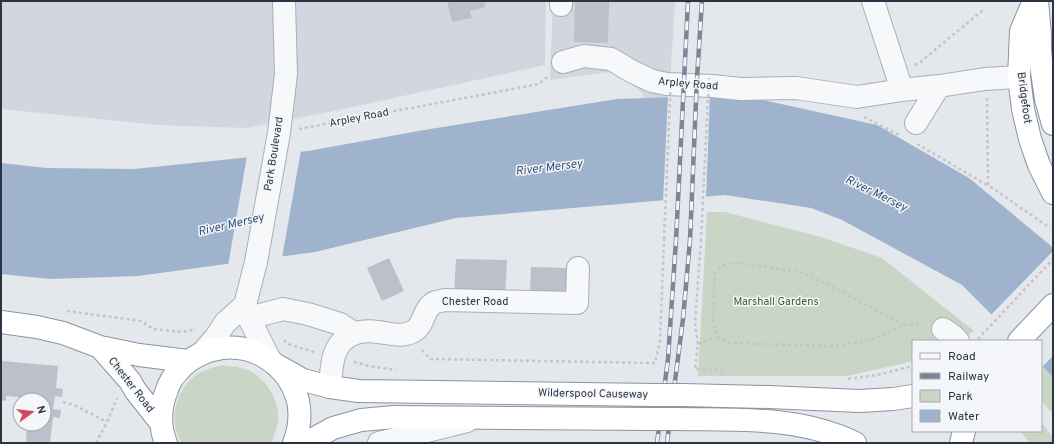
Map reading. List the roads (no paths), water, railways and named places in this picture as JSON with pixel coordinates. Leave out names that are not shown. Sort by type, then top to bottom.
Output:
[{"type":"highway","name":"Bridgefoot","points":[[1036,1],[1021,31],[1019,77],[1023,109],[1030,139],[1039,165],[1053,193]]},
{"type":"highway","name":"Bridgefoot","points":[[1036,1],[1042,72],[1046,99],[1053,124]]},
{"type":"highway","points":[[1020,340],[1053,305]]},
{"type":"highway","name":"Chester Road","points":[[1,322],[63,332],[100,347],[139,355],[194,357]]},
{"type":"highway","name":"Chester Road","points":[[100,347],[130,381],[163,436]]},
{"type":"highway","name":"Wilderspool Causeway","points":[[194,357],[215,349],[229,347],[243,348],[257,353],[303,380],[330,387],[359,391],[682,395],[768,397],[860,402],[912,396]]},
{"type":"highway","points":[[163,436],[163,400],[172,378],[194,357]]},
{"type":"highway","points":[[274,363],[290,382],[298,401],[299,422],[294,443]]},
{"type":"highway","points":[[306,443],[333,428],[360,420],[394,417],[761,420],[820,429],[855,443]]},
{"type":"street","name":"Park Boulevard","points":[[248,303],[279,133],[286,74],[284,1]]},
{"type":"street","points":[[874,1],[902,90]]},
{"type":"street","name":"Arpley Road","points":[[563,62],[584,56],[611,59],[652,81],[667,84],[741,89],[796,88],[857,97],[985,79],[1019,77]]},
{"type":"street","points":[[911,134],[938,86]]},
{"type":"street","name":"Chester Road","points":[[354,334],[366,331],[395,335],[406,334],[415,330],[421,324],[429,307],[435,302],[445,300],[577,303],[578,268]]},
{"type":"street","points":[[248,303],[308,314],[340,324],[354,334],[345,339],[338,346],[334,357],[330,387]]},
{"type":"street","points":[[194,357],[216,337],[225,323],[248,303]]},
{"type":"street","points":[[248,303],[274,363]]},
{"type":"street","points":[[379,443],[482,418]]},
{"type":"water","name":"River Mersey","points":[[740,95],[877,125],[969,178],[1053,249],[1053,377],[1042,366],[1042,340],[1017,340],[962,285],[842,220],[811,208],[725,195],[456,218],[315,252],[138,276],[50,279],[1,274],[1,163],[47,168],[134,169],[308,151],[424,130],[617,99]]},
{"type":"railway","points":[[657,443],[668,359],[676,240],[688,1]]},
{"type":"railway","points":[[667,443],[683,319],[690,240],[702,1]]},
{"type":"park label","name":"Marshall Gardens","points":[[776,302]]}]
